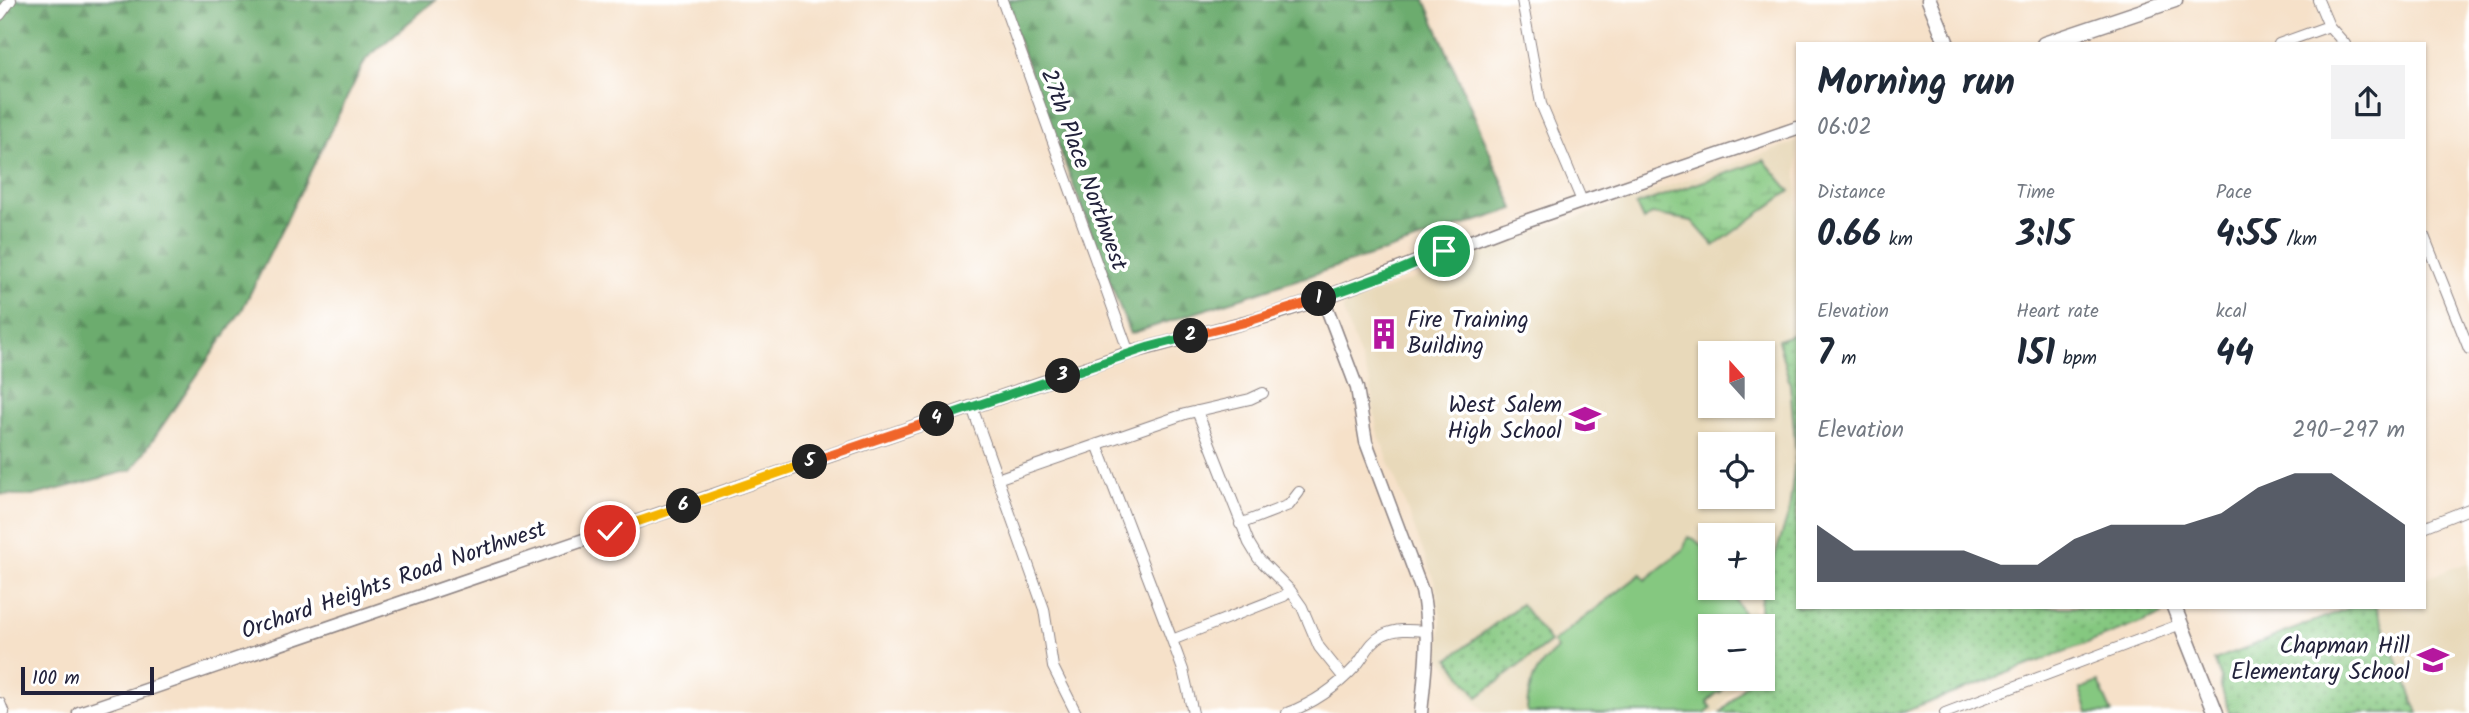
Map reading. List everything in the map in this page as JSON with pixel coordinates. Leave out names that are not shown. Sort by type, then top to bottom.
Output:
[{"type":"main road","points":[[1929,0],[1946,42]]},
{"type":"main road","points":[[2050,42],[2175,0]]},
{"type":"main road","points":[[2175,609],[2216,713]]},
{"type":"street","points":[[0,15],[11,0]]},
{"type":"street","name":"27th Place Northwest","points":[[1002,0],[1129,353]]},
{"type":"street","points":[[1522,0],[1541,104],[1582,201]]},
{"type":"street","points":[[2318,0],[2329,26],[2343,42]]},
{"type":"street","points":[[2285,42],[2329,26]]},
{"type":"street","name":"Orchard Heights Road Northwest","points":[[79,713],[1129,353],[1323,298],[1582,201],[1796,128]]},
{"type":"street","points":[[2428,257],[2469,349]]},
{"type":"street","points":[[1323,298],[1357,388],[1366,442],[1422,591],[1427,631],[1421,713]]},
{"type":"street","points":[[997,479],[1197,411],[1250,399],[1263,393]]},
{"type":"street","points":[[972,407],[1044,609],[1053,667],[1076,713]]},
{"type":"street","points":[[1197,411],[1240,524],[1258,558],[1303,607],[1319,647],[1345,678]]},
{"type":"street","points":[[1097,444],[1183,670],[1193,713]]},
{"type":"street","points":[[1240,524],[1289,505],[1299,492]]},
{"type":"street","points":[[2426,526],[2469,509]]},
{"type":"street","points":[[1172,640],[1284,596],[1290,590]]},
{"type":"street","points":[[1945,713],[2181,624]]},
{"type":"street","points":[[1287,713],[1318,700],[1345,678],[1357,666],[1370,645],[1385,634],[1404,630],[1427,631]]},
{"type":"street","points":[[0,703],[4,713]]},
{"type":"shaded area","name":"West Salem High School","points":[[1796,142],[1796,333],[1778,341],[1790,384],[1796,433],[1794,483],[1789,512],[1775,556],[1775,523],[1698,523],[1698,600],[1761,600],[1753,608],[1753,614],[1698,614],[1698,691],[1732,691],[1718,713],[1487,713],[1474,701],[1440,656],[1441,618],[1435,583],[1377,430],[1370,383],[1343,311],[1348,303],[1486,249]]},
{"type":"shaded area","name":"Chapman Hill Elementary School","points":[[2469,562],[2469,713],[2418,713],[2377,609],[2426,609],[2426,578]]},
{"type":"green space","points":[[0,0],[435,0],[366,59],[242,310],[132,470],[32,496],[0,494]]},
{"type":"green space","points":[[1003,0],[1425,0],[1514,209],[1130,334]]},
{"type":"green space","points":[[1764,160],[1790,191],[1714,246],[1692,221],[1652,214],[1643,220],[1636,205]]},
{"type":"green space","points":[[1796,333],[1796,453],[1790,384],[1778,340]]},
{"type":"green space","points":[[1796,453],[1796,609],[2159,609],[2162,615],[1901,713],[1721,713],[1740,691],[1775,691],[1775,614],[1760,614],[1760,603],[1761,600],[1775,600],[1775,556],[1789,512]]},
{"type":"green space","points":[[1688,537],[1698,542],[1698,600],[1736,600],[1744,614],[1698,614],[1698,691],[1722,691],[1707,702],[1711,708],[1705,713],[1527,713],[1534,677],[1557,649],[1553,642],[1641,574],[1645,580],[1683,550]]},
{"type":"green space","points":[[1521,604],[1550,642],[1478,697],[1449,659]]},
{"type":"green space","points":[[2346,609],[2377,609],[2418,713],[2229,713],[2214,660]]},
{"type":"green space","points":[[2098,682],[2112,713],[2088,713],[2080,689]]},
{"type":"place","name":"Fire Training Building","points":[[1384,334]]},
{"type":"place","name":"West Salem High School","points":[[1585,419]]},
{"type":"place","name":"Chapman Hill Elementary School","points":[[2433,660]]},
{"type":"route","points":[[610,531],[1149,347],[1268,316],[1323,298],[1444,251]]}]
